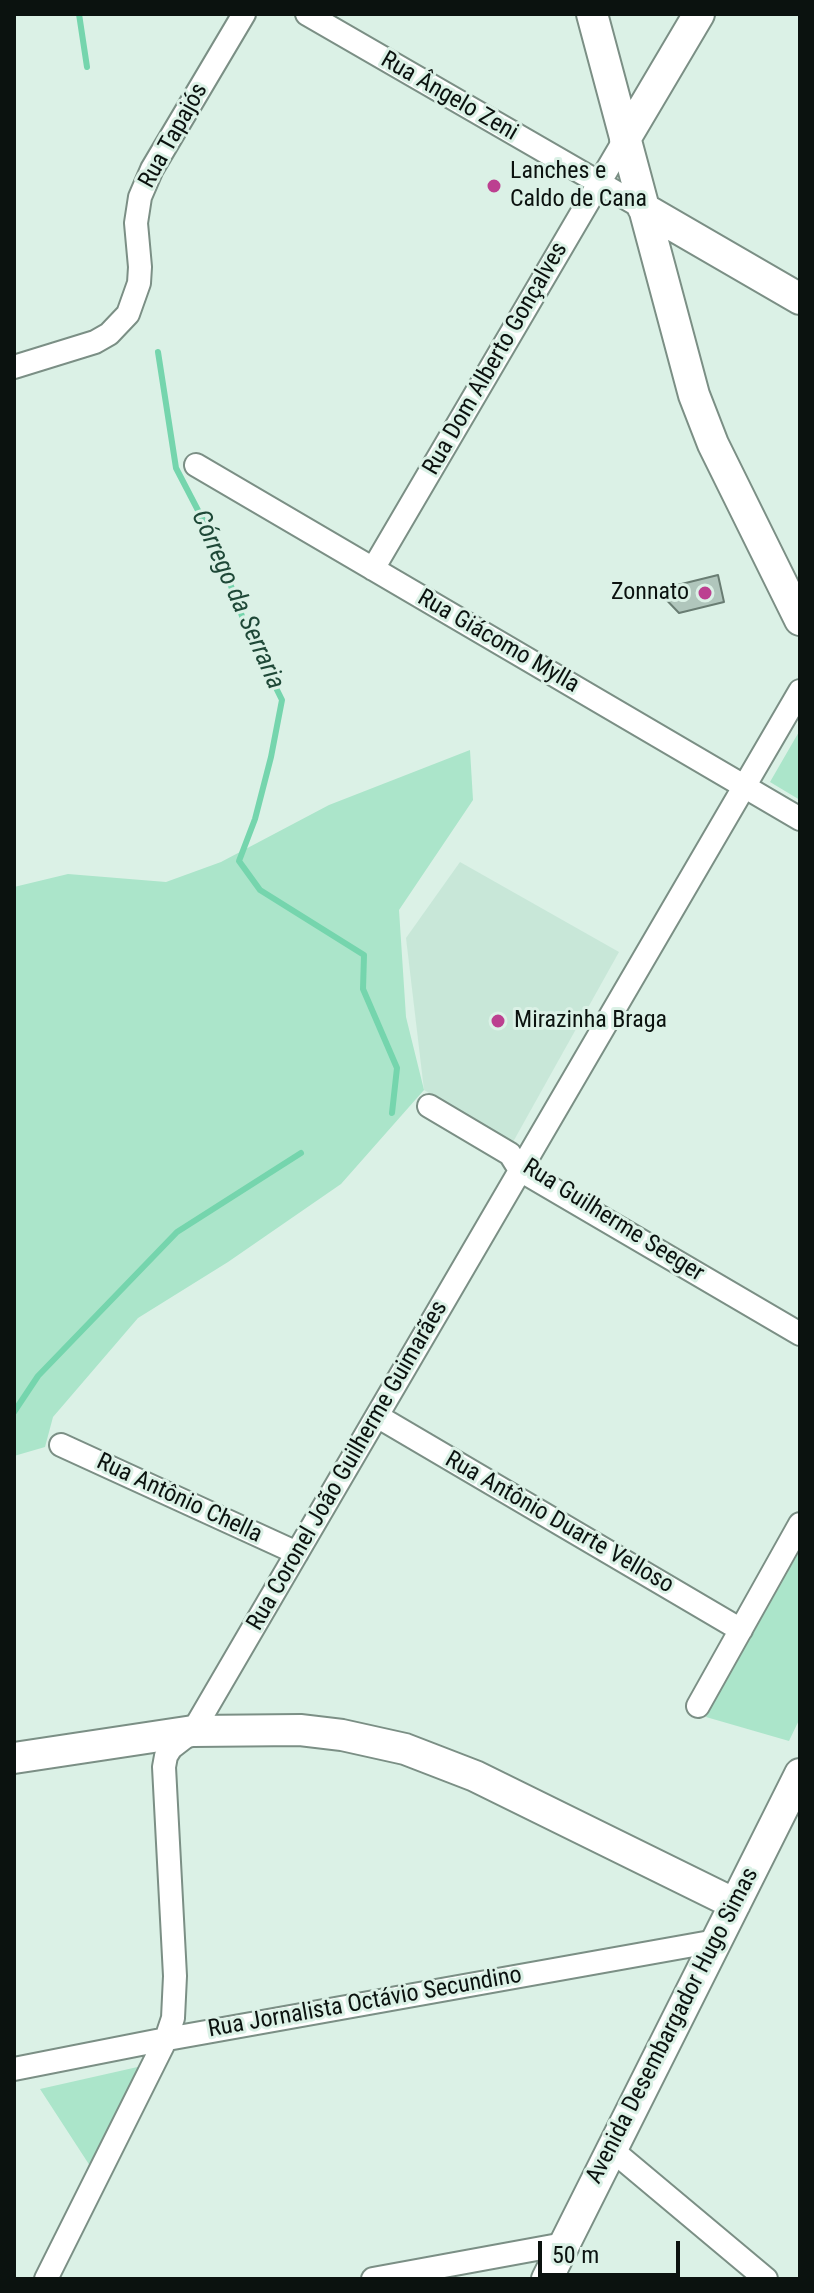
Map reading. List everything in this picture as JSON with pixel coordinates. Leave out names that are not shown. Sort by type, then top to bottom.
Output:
[{"type":"main road","points":[[592,14],[694,395],[704,423],[800,620]]},
{"type":"main road","name":"Rua Dom Alberto Gonçalves","points":[[625,139],[699,14]]},
{"type":"main road","points":[[608,70],[635,74],[668,67]]},
{"type":"main road","name":"Rua Ângelo Zeni","points":[[643,208],[800,299]]},
{"type":"main road","points":[[14,1758],[193,1731],[300,1730],[342,1735],[427,1756],[475,1776],[735,1904]]},
{"type":"main road","name":"Avenida Desembargador Hugo Simas","points":[[547,2279],[800,1774]]},
{"type":"street","name":"Rua Tapajós","points":[[14,367],[95,342],[109,334],[128,314],[139,283],[136,223],[140,197],[152,169],[244,14]]},
{"type":"street","name":"Rua Ângelo Zeni","points":[[307,14],[643,208]]},
{"type":"street","name":"Rua Dom Alberto Gonçalves","points":[[373,569],[625,139]]},
{"type":"street","name":"Rua Giácomo Mylla","points":[[196,465],[800,819]]},
{"type":"street","name":"Rua Coronel João Guilherme Guimarães","points":[[46,2279],[166,2039],[173,2018],[176,1999],[164,1767],[171,1748],[193,1731],[800,691]]},
{"type":"street","name":"Rua Guilherme Seeger","points":[[429,1106],[510,1154],[520,1170],[800,1334]]},
{"type":"street","name":"Rua Antônio Duarte Velloso","points":[[377,1416],[741,1630]]},
{"type":"street","name":"Rua Antônio Chella","points":[[61,1445],[297,1553]]},
{"type":"street","points":[[698,1706],[800,1524]]},
{"type":"street","name":"Rua Jornalista Octávio Secundino","points":[[14,2069],[716,1941]]},
{"type":"street","points":[[612,2150],[766,2279]]},
{"type":"street","points":[[373,2279],[564,2244]]},
{"type":"shaded area","name":"Mirazinha Braga","points":[[460,862],[619,952],[513,1142],[424,1090],[406,938]]},
{"type":"green space","points":[[800,730],[800,800],[770,782]]},
{"type":"green space","points":[[470,750],[473,800],[399,910],[406,1017],[424,1090],[341,1184],[228,1262],[138,1318],[53,1417],[45,1447],[14,1456],[14,887],[68,874],[166,882],[221,862],[329,805]]},
{"type":"green space","points":[[800,1550],[800,1718],[789,1741],[706,1717]]},
{"type":"green space","points":[[142,2066],[92,2169],[40,2089]]},
{"type":"building","points":[[718,575],[724,602],[679,613],[657,590]]},
{"type":"waterway","name":"Córrego da Serraria","points":[[79,14],[87,67]]},
{"type":"waterway","name":"Córrego da Serraria","points":[[158,352],[176,468],[216,545],[246,627],[282,700],[255,819],[239,861],[260,890],[364,955],[363,989],[397,1068],[392,1113]]},
{"type":"waterway","points":[[14,1412],[38,1376],[177,1232],[301,1153]]},
{"type":"place","name":"Lanches e Caldo de Cana","points":[[494,186]]},
{"type":"place","name":"Zonnato","points":[[705,593]]},
{"type":"place","name":"Mirazinha Braga","points":[[498,1021]]}]
